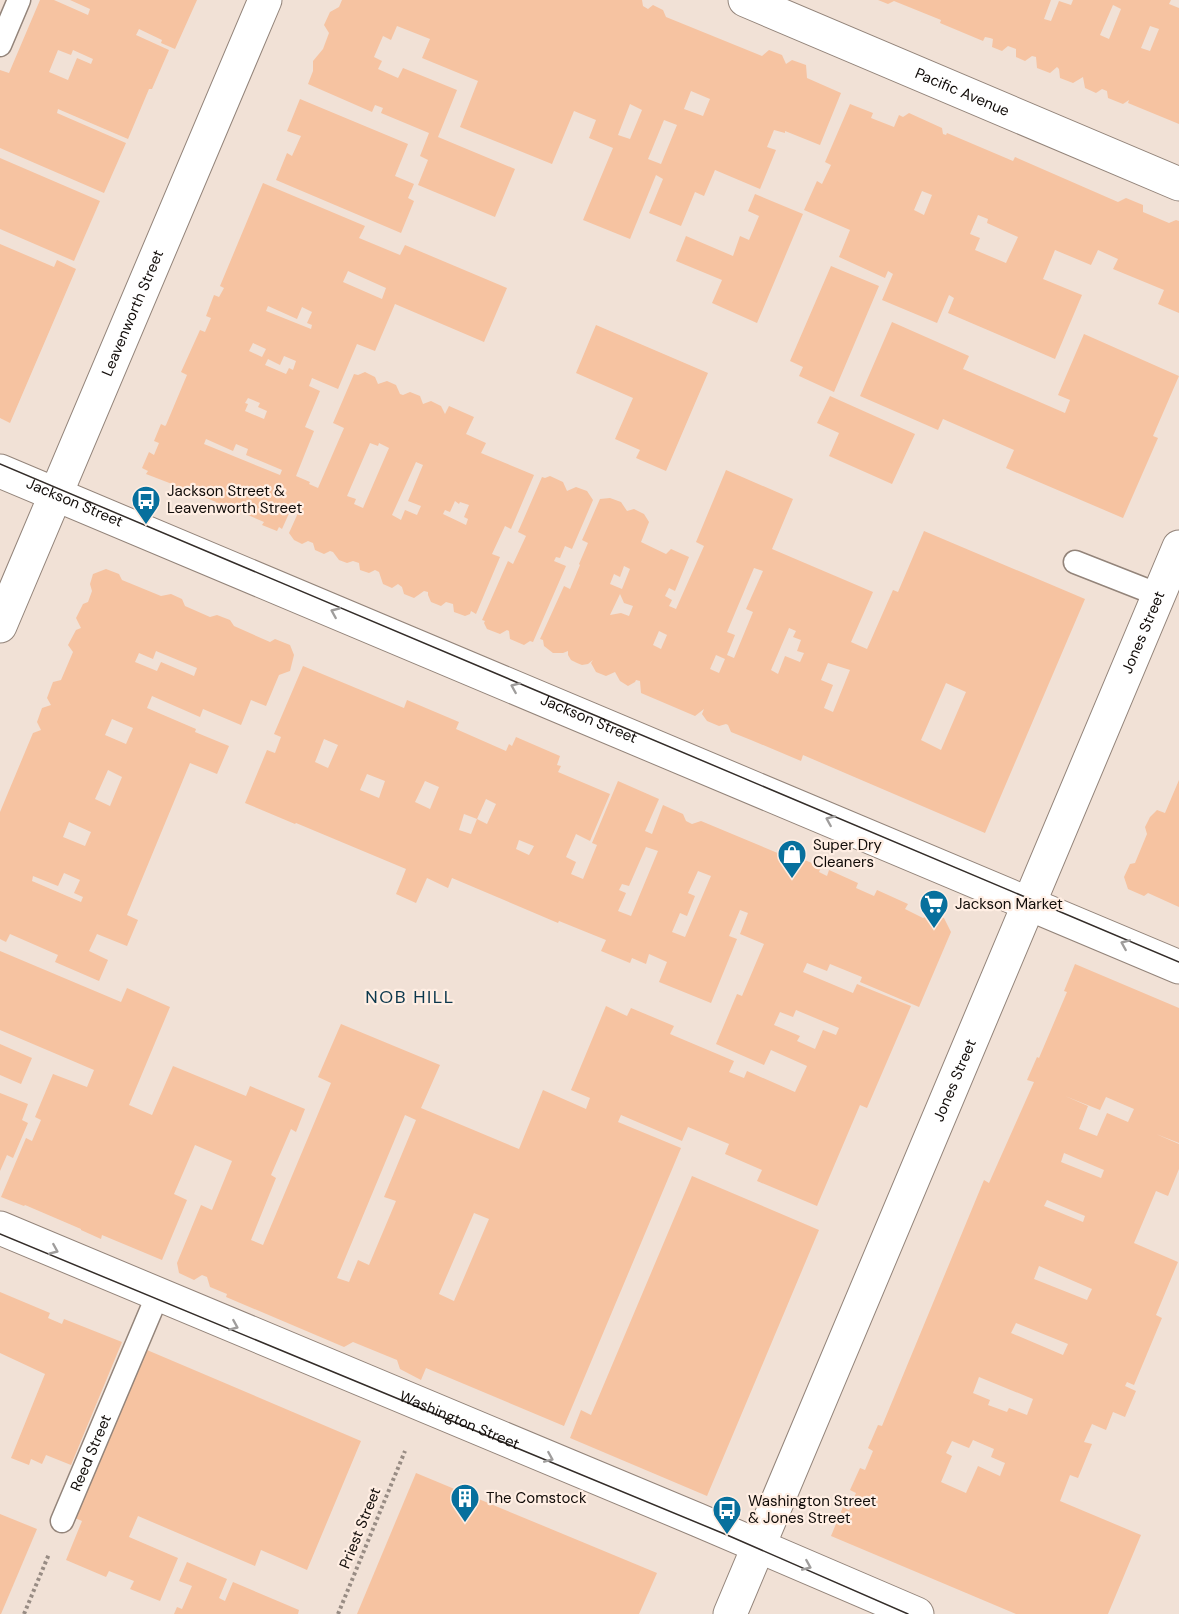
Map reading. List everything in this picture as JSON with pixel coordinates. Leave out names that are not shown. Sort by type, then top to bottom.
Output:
[{"type":"street","name":"Leavenworth Street","points":[[0,626],[265,0]]},
{"type":"street","name":"Pacific Avenue","points":[[745,0],[1179,184]]},
{"type":"street","name":"Jackson Street","points":[[0,471],[1179,967]]},
{"type":"street","name":"Jones Street","points":[[730,1614],[1179,547]]},
{"type":"street","name":"Washington Street","points":[[0,1228],[917,1614]]},
{"type":"lane","points":[[0,45],[19,0]]},
{"type":"lane","points":[[1075,562],[1159,596]]},
{"type":"lane","name":"Reed Street","points":[[62,1521],[158,1294]]},
{"type":"path","name":"Priest Street","points":[[338,1614],[405,1451]]},
{"type":"path","points":[[24,1614],[62,1521]]},
{"type":"building","points":[[40,0],[54,0],[88,15],[90,9],[70,0],[197,0],[175,49],[139,29],[136,35],[169,50],[152,89],[149,89],[128,139],[58,109],[57,113],[126,143],[104,193],[0,148],[0,70],[9,73]],"holes":[[[58,50],[71,55],[73,50],[93,59],[91,64],[77,58],[68,80],[49,72]]]},
{"type":"building","points":[[342,0],[642,0],[643,6],[648,9],[653,5],[663,10],[666,17],[762,56],[769,50],[782,55],[786,64],[792,60],[806,65],[807,78],[841,93],[820,145],[785,131],[785,133],[774,130],[767,147],[776,150],[760,189],[715,170],[704,196],[695,192],[681,226],[649,213],[663,179],[656,175],[630,239],[583,220],[613,148],[589,138],[596,120],[574,111],[552,164],[460,127],[478,81],[422,58],[430,39],[397,26],[391,40],[383,36],[374,57],[382,61],[378,69],[398,78],[403,68],[457,90],[438,137],[515,169],[495,217],[418,185],[428,160],[420,156],[429,133],[381,113],[383,108],[375,105],[372,112],[308,84],[313,71],[313,61],[323,49],[329,33],[324,25],[330,12],[339,7]],"holes":[[[691,91],[710,99],[703,116],[684,109]],[[630,104],[642,110],[630,139],[618,135]],[[664,120],[677,125],[661,164],[648,159]]]},
{"type":"building","points":[[878,0],[1051,0],[1044,19],[1051,21],[1059,1],[1071,5],[1073,0],[1171,0],[1169,4],[1179,8],[1179,124],[1128,103],[1129,100],[1123,104],[1108,98],[1107,91],[1102,89],[1096,93],[1085,88],[1083,77],[1073,83],[1060,78],[1057,67],[1050,73],[1037,68],[1036,57],[1032,56],[1025,61],[1016,57],[1016,49],[1008,46],[1002,51],[992,47],[993,39],[985,37],[983,41],[940,23],[941,20],[894,1],[888,4]],"holes":[[[1113,5],[1121,9],[1109,39],[1100,35]],[[1150,26],[1159,29],[1150,51],[1141,48]]]},
{"type":"building","points":[[300,99],[408,144],[395,176],[414,184],[408,198],[414,201],[401,233],[276,180],[287,153],[292,156],[301,136],[287,131]]},
{"type":"building","points":[[850,104],[873,113],[871,118],[894,127],[899,115],[903,117],[909,113],[942,128],[943,134],[947,133],[1013,161],[1015,157],[1118,202],[1126,198],[1143,205],[1143,212],[1169,223],[1179,221],[1179,313],[1158,304],[1164,290],[1113,269],[1118,259],[1098,250],[1091,265],[1055,250],[1043,279],[1082,295],[1055,359],[948,313],[954,298],[949,295],[937,323],[882,300],[893,274],[888,271],[885,278],[839,257],[850,230],[804,210],[817,181],[822,184],[831,165],[825,162]],"holes":[[[922,191],[932,195],[924,215],[914,210]],[[978,215],[988,219],[987,223],[1018,237],[1006,263],[975,250],[980,238],[970,234]]]},
{"type":"building","points":[[0,158],[100,201],[74,261],[0,229]]},
{"type":"building","points":[[263,183],[365,226],[359,238],[400,255],[405,245],[507,288],[484,342],[395,304],[375,351],[357,344],[338,389],[312,378],[309,386],[320,391],[305,427],[314,431],[296,476],[318,488],[344,428],[333,423],[354,374],[365,372],[375,377],[378,384],[387,381],[396,385],[400,394],[410,392],[420,396],[423,404],[431,401],[441,406],[445,414],[449,406],[474,417],[466,434],[486,443],[481,453],[534,475],[511,529],[505,526],[492,554],[500,557],[476,614],[471,611],[465,616],[454,612],[453,604],[446,602],[441,606],[431,602],[428,592],[424,591],[414,598],[404,594],[402,587],[398,584],[392,588],[383,584],[379,572],[375,570],[369,573],[360,570],[359,563],[353,561],[347,563],[339,560],[333,552],[324,554],[315,550],[313,543],[308,541],[302,544],[294,540],[289,533],[298,513],[291,509],[282,529],[279,527],[277,531],[262,525],[264,522],[234,509],[233,513],[215,505],[216,502],[185,489],[183,492],[170,487],[172,484],[146,474],[148,471],[142,468],[149,452],[154,455],[159,443],[154,441],[161,424],[166,425],[187,375],[181,372],[200,330],[205,332],[211,318],[206,316],[214,295],[219,297],[224,288],[220,286]],"holes":[[[348,271],[386,288],[382,299],[343,282]],[[268,306],[297,319],[302,307],[312,312],[307,323],[312,325],[311,329],[266,311]],[[253,343],[266,349],[262,357],[249,351]],[[284,356],[296,361],[293,370],[289,368],[286,374],[265,365],[268,359],[280,365]],[[248,398],[260,403],[258,407],[267,411],[264,419],[245,411],[248,404],[245,403]],[[206,439],[233,451],[236,444],[248,449],[246,455],[282,470],[280,475],[204,444]],[[370,443],[378,446],[379,443],[389,448],[363,508],[354,504],[356,499],[347,496]],[[416,462],[423,465],[408,501],[421,506],[417,515],[405,510],[401,520],[392,515]],[[455,501],[469,505],[464,517],[468,519],[466,525],[443,514],[445,510],[450,512]]]},
{"type":"building","points":[[755,194],[803,214],[757,323],[712,303],[722,280],[676,261],[686,236],[733,256],[740,236],[749,240],[759,216],[748,211]]},
{"type":"building","points":[[0,244],[54,267],[57,260],[76,269],[10,423],[0,418]]},
{"type":"building","points":[[831,266],[879,286],[834,392],[799,376],[803,367],[790,361]]},
{"type":"building","points":[[892,322],[969,356],[963,369],[1065,413],[1070,400],[1058,395],[1084,334],[1179,376],[1153,436],[1158,438],[1123,518],[1006,468],[1014,450],[943,419],[938,430],[860,396]]},
{"type":"building","points":[[596,325],[708,373],[666,471],[636,458],[640,450],[615,439],[633,398],[576,373]]},
{"type":"building","points":[[830,396],[915,434],[892,484],[829,456],[839,433],[817,423]]},
{"type":"building","points":[[726,470],[793,499],[772,549],[873,592],[851,642],[867,649],[893,590],[898,592],[924,531],[1085,599],[985,833],[803,755],[801,761],[731,732],[726,724],[719,726],[707,721],[702,714],[704,709],[695,716],[641,693],[640,681],[636,680],[628,686],[620,681],[615,672],[606,676],[596,672],[591,663],[593,660],[582,665],[571,660],[568,651],[553,653],[544,646],[543,640],[540,639],[564,586],[570,589],[588,543],[582,540],[600,499],[610,498],[621,502],[627,511],[634,509],[644,514],[649,522],[641,542],[666,554],[671,549],[689,557],[675,591],[669,588],[665,596],[672,600],[669,606],[676,609],[704,546],[696,542]],"holes":[[[624,566],[630,569],[622,589],[610,584],[614,574],[620,577]],[[754,568],[763,571],[746,609],[753,612],[734,658],[727,655],[735,635],[727,632]],[[620,594],[624,603],[633,606],[629,616],[621,613],[610,615]],[[789,628],[796,631],[793,637],[801,640],[797,651],[804,653],[800,662],[785,656],[778,674],[771,670]],[[659,631],[667,635],[661,649],[653,645]],[[716,655],[725,659],[719,673],[710,669]],[[828,663],[850,670],[833,712],[824,708],[833,685],[821,680]],[[946,683],[966,692],[941,750],[921,740]]]},
{"type":"building","points":[[550,476],[563,482],[567,491],[576,487],[587,491],[593,500],[572,549],[565,546],[560,558],[556,557],[554,561],[566,566],[533,642],[530,641],[524,645],[510,639],[507,630],[500,634],[487,629],[485,621],[482,620],[508,561],[513,564],[526,536],[518,532],[542,477]]},
{"type":"building","points":[[106,569],[119,574],[122,580],[161,596],[171,594],[182,599],[185,606],[210,617],[217,615],[230,620],[234,626],[270,642],[275,639],[290,645],[294,655],[290,671],[279,675],[266,706],[251,700],[241,725],[203,709],[200,717],[152,696],[147,708],[229,746],[217,774],[190,763],[127,915],[138,920],[127,946],[97,934],[89,951],[108,960],[99,981],[55,962],[58,955],[10,934],[6,942],[0,939],[0,812],[33,733],[41,730],[37,722],[42,708],[51,705],[47,698],[53,682],[61,680],[73,652],[68,645],[76,630],[81,628],[76,618],[83,604],[88,602],[92,591],[90,584],[93,574]],"holes":[[[156,651],[197,668],[194,676],[161,662],[157,671],[135,662],[139,653],[153,659]],[[112,719],[133,728],[126,744],[105,735]],[[108,770],[122,777],[110,806],[95,799]],[[69,822],[91,832],[85,846],[63,837]],[[64,873],[80,880],[74,893],[83,897],[81,902],[32,881],[33,876],[58,886]]]},
{"type":"building","points":[[303,666],[404,708],[407,700],[459,722],[456,729],[506,751],[509,744],[512,746],[516,737],[560,756],[557,765],[561,766],[558,772],[610,794],[590,841],[576,834],[566,857],[576,862],[571,874],[583,879],[597,845],[592,843],[618,781],[659,799],[645,831],[652,834],[663,805],[683,814],[686,821],[692,824],[701,821],[792,859],[793,855],[821,867],[819,872],[827,876],[829,870],[858,883],[856,888],[874,896],[877,890],[908,904],[905,909],[923,918],[933,914],[944,918],[951,932],[919,1007],[860,982],[862,977],[830,964],[827,971],[807,963],[803,972],[853,993],[857,984],[911,1006],[867,1108],[860,1105],[817,1206],[757,1181],[762,1170],[725,1154],[729,1144],[688,1127],[682,1141],[621,1115],[618,1122],[681,1148],[564,1426],[426,1368],[421,1380],[400,1369],[397,1360],[353,1342],[344,1347],[226,1297],[227,1294],[210,1287],[207,1277],[202,1275],[194,1280],[179,1273],[177,1263],[201,1205],[212,1210],[232,1161],[195,1145],[174,1194],[187,1200],[162,1260],[102,1235],[101,1239],[25,1205],[1,1197],[26,1138],[32,1141],[41,1120],[35,1117],[53,1074],[87,1087],[94,1070],[0,1030],[0,951],[121,1002],[127,988],[170,1007],[129,1105],[152,1115],[173,1066],[246,1096],[250,1086],[305,1109],[296,1132],[291,1129],[271,1175],[276,1178],[251,1240],[263,1245],[331,1083],[318,1077],[341,1024],[440,1065],[421,1108],[519,1149],[543,1090],[586,1109],[590,1098],[571,1090],[606,1006],[627,1016],[631,1008],[674,1026],[670,1034],[734,1061],[729,1072],[744,1078],[747,1071],[795,1092],[807,1066],[771,1050],[764,1065],[716,1044],[737,994],[742,996],[764,944],[740,934],[748,913],[740,910],[729,936],[737,939],[711,1003],[659,982],[667,962],[649,954],[646,964],[632,958],[630,963],[601,951],[606,940],[559,921],[558,923],[452,878],[448,888],[427,878],[416,903],[396,894],[406,869],[245,803],[267,750],[275,753],[281,737],[274,734]],"holes":[[[324,739],[338,745],[328,768],[315,762]],[[367,774],[385,781],[379,798],[360,790]],[[425,781],[439,787],[430,809],[415,802]],[[486,799],[496,804],[487,824],[477,819]],[[464,814],[477,819],[471,834],[459,830]],[[519,840],[534,846],[529,855],[516,849]],[[646,847],[658,851],[631,916],[618,911],[626,893],[619,890],[622,884],[629,886]],[[698,871],[711,876],[685,937],[672,932],[680,913],[687,916],[695,896],[688,893]],[[796,1010],[839,1028],[836,1035],[823,1030],[815,1049],[797,1041],[800,1036],[774,1025],[780,1012],[793,1017]],[[405,1115],[416,1120],[384,1197],[396,1201],[369,1265],[358,1260],[349,1282],[337,1278]],[[474,1213],[489,1219],[454,1301],[439,1294]]]},
{"type":"building","points":[[1179,780],[1179,907],[1148,893],[1144,896],[1128,889],[1124,877],[1130,864],[1135,863],[1147,834],[1145,827],[1150,817],[1157,810],[1165,813]]},
{"type":"building","points":[[1075,964],[1179,1008],[1179,1143],[1156,1134],[1179,1144],[1179,1169],[1168,1196],[1156,1191],[1134,1243],[1178,1262],[1156,1315],[1162,1318],[1134,1385],[1127,1382],[1125,1386],[1136,1391],[1125,1417],[1113,1412],[1106,1430],[1092,1424],[1084,1442],[1092,1444],[1078,1478],[1070,1475],[1060,1501],[1141,1535],[1108,1614],[1016,1614],[831,1536],[843,1507],[849,1510],[856,1493],[850,1490],[860,1468],[865,1470],[873,1451],[868,1448],[878,1425],[882,1426],[984,1180],[989,1183],[1034,1082],[1027,1080],[1037,1057],[1039,1058],[1067,992],[1064,991]],"holes":[[[1065,1096],[1100,1110],[1106,1097],[1134,1109],[1128,1122],[1107,1113],[1097,1136],[1079,1129],[1088,1106]],[[1064,1153],[1104,1170],[1101,1178],[1061,1162]],[[1047,1200],[1085,1216],[1083,1222],[1044,1206]],[[1039,1266],[1092,1289],[1087,1300],[1034,1279]],[[1016,1323],[1068,1344],[1063,1355],[1011,1333]],[[979,1377],[1033,1399],[1027,1415],[1009,1408],[1007,1412],[988,1405],[990,1400],[973,1393]],[[973,1440],[994,1449],[991,1457],[1005,1463],[1000,1476],[978,1466],[966,1493],[941,1482],[952,1456],[946,1453],[952,1441],[969,1448]]]},
{"type":"building","points":[[0,1044],[32,1058],[21,1084],[0,1075]]},
{"type":"building","points":[[0,1093],[28,1104],[22,1120],[28,1123],[13,1158],[7,1155],[0,1171]]},
{"type":"building","points":[[692,1176],[819,1230],[707,1496],[570,1438],[581,1410],[591,1415]]},
{"type":"building","points":[[0,1292],[50,1313],[48,1318],[62,1324],[64,1319],[122,1342],[71,1465],[46,1455],[42,1464],[31,1459],[29,1465],[11,1458],[45,1374],[0,1353]]},
{"type":"building","points":[[147,1350],[361,1441],[307,1570],[261,1550],[255,1566],[138,1516],[129,1537],[178,1558],[160,1601],[130,1589],[134,1581],[109,1571],[106,1577],[66,1560],[82,1521],[75,1518]]},
{"type":"building","name":"The Comstock","points":[[416,1473],[657,1573],[639,1614],[357,1614]]},
{"type":"building","points":[[0,1514],[37,1529],[1,1614],[0,1614]]},
{"type":"building","points":[[187,1562],[227,1579],[219,1598],[225,1601],[233,1582],[299,1610],[298,1614],[174,1614],[177,1607],[182,1609],[192,1586],[179,1581]]},
{"type":"tram line","points":[[0,464],[1179,962]]},
{"type":"tram line","points":[[0,1234],[727,1535],[908,1614]]},
{"type":"place","name":"Jackson Street & Leavenworth Street","points":[[146,526]]},
{"type":"place","name":"Super Dry Cleaners","points":[[792,880]]},
{"type":"place","name":"Jackson Market","points":[[934,930]]},
{"type":"place","name":"The Comstock","points":[[465,1524]]},
{"type":"place","name":"Washington Street & Jones Street","points":[[727,1536]]},
{"type":"district","name":"NOB HILL","points":[[410,997]]}]
